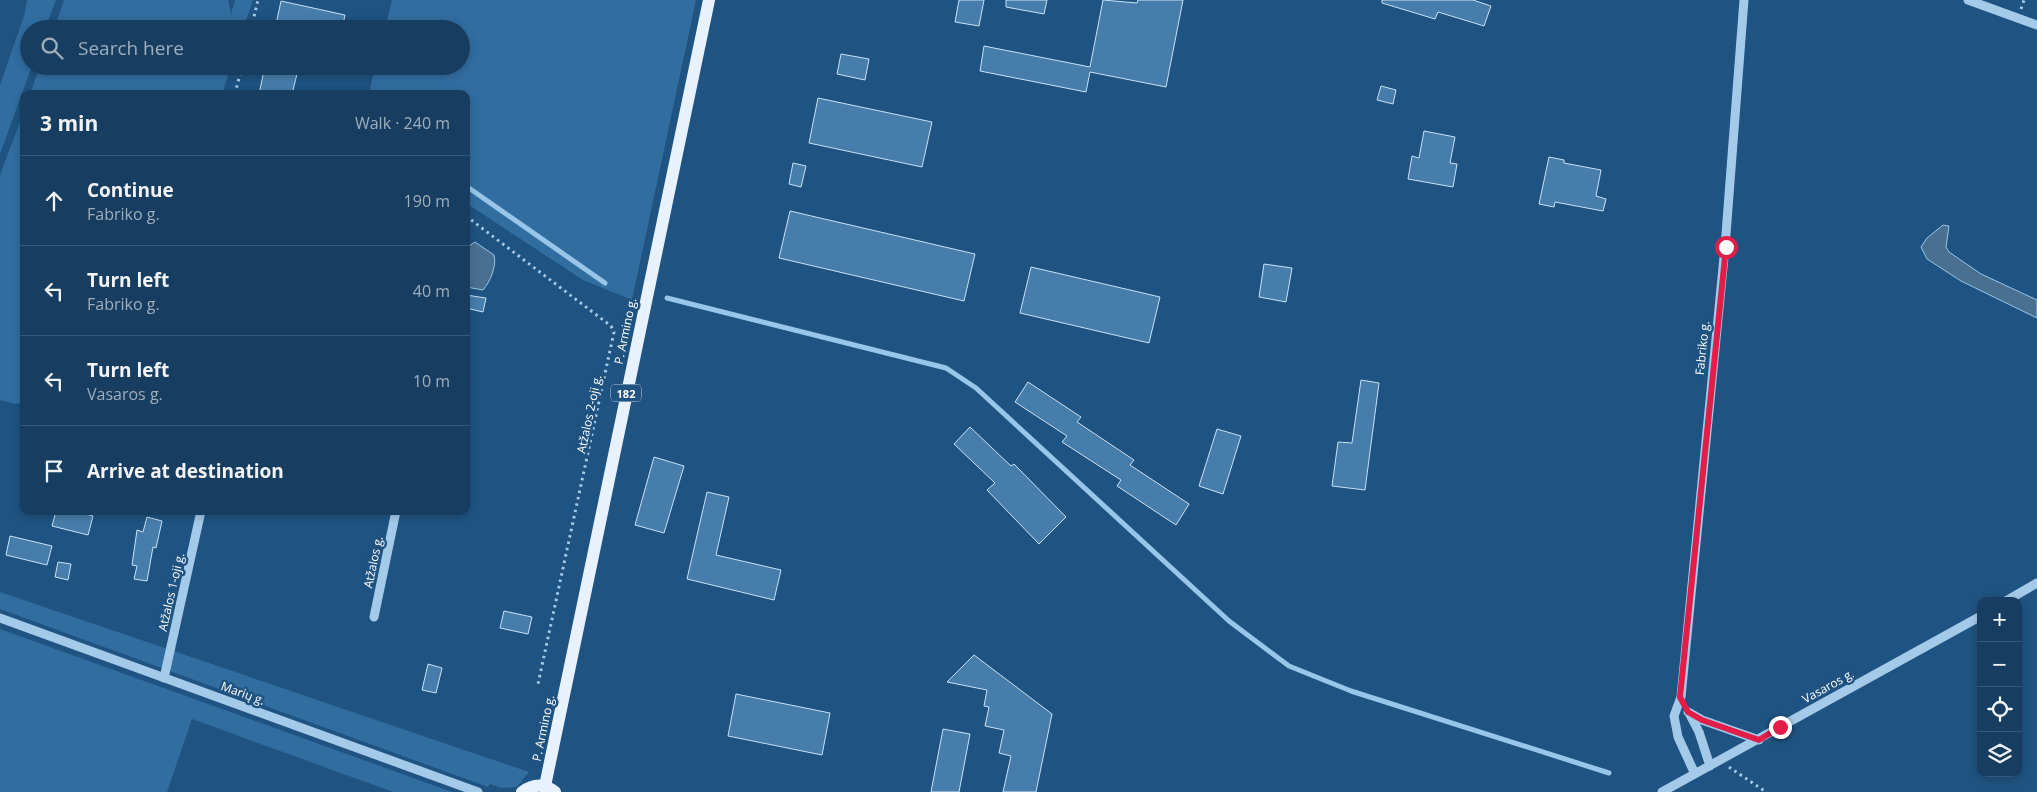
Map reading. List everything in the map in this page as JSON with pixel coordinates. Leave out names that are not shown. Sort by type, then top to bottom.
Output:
[{"type":"main road","name":"P. Armino g.","points":[[522,792],[529,787],[550,789],[709,0]]},
{"type":"street","name":"Fabriko g.","points":[[1695,774],[1678,737],[1674,716],[1680,697],[1726,247],[1744,0]]},
{"type":"street","points":[[1968,0],[2037,25]]},
{"type":"street","name":"Atžalos 1-oji g.","points":[[164,678],[200,515]]},
{"type":"street","name":"Atžalos g.","points":[[374,617],[395,515]]},
{"type":"street","points":[[2013,597],[2037,583]]},
{"type":"street","name":"Marių g.","points":[[0,618],[478,792]]},
{"type":"street","name":"Vasaros g.","points":[[1662,792],[1977,618]]},
{"type":"street","points":[[1680,697],[1699,732],[1710,766]]},
{"type":"street","points":[[1688,712],[1702,720],[1759,740]]},
{"type":"path","points":[[253,20],[258,0]]},
{"type":"path","points":[[236,90],[240,75]]},
{"type":"path","name":"Atžalos 2-oji g.","points":[[470,219],[611,326],[614,332],[538,684]]},
{"type":"path","points":[[1720,760],[1766,792]]},
{"type":"shaded area","points":[[27,0],[56,0],[48,20],[23,20]]},
{"type":"shaded area","points":[[64,0],[228,0],[231,14],[235,0],[253,0],[246,20],[57,20]]},
{"type":"shaded area","points":[[392,0],[696,0],[632,300],[583,280],[470,206],[470,90],[370,90],[373,75],[470,75],[470,20],[387,20]]},
{"type":"shaded area","points":[[20,28],[20,75],[29,75],[23,90],[20,90],[20,99],[0,154],[0,85]]},
{"type":"shaded area","points":[[37,75],[228,75],[223,90],[31,90]]},
{"type":"shaded area","points":[[20,122],[20,403],[16,404],[0,400],[0,175]]},
{"type":"shaded area","points":[[1943,225],[1949,226],[1946,247],[1949,252],[1981,274],[2037,300],[2037,318],[1961,281],[1927,259],[1921,247],[1927,238]]},
{"type":"shaded area","points":[[475,242],[494,255],[495,264],[492,274],[483,290],[470,288],[470,245]]},
{"type":"shaded area","points":[[0,592],[529,772],[517,787],[501,788],[490,784],[488,787],[0,609]]},
{"type":"shaded area","points":[[0,629],[452,792],[393,792],[192,719],[167,792],[0,792]]},
{"type":"building","points":[[959,0],[984,0],[979,26],[955,22]]},
{"type":"building","points":[[1006,0],[1047,0],[1044,14],[1006,7]]},
{"type":"building","points":[[1103,0],[1137,3],[1138,0],[1183,0],[1166,87],[1090,72],[1086,92],[980,71],[984,46],[1090,67]]},
{"type":"building","points":[[1382,0],[1473,0],[1491,6],[1484,26],[1438,12],[1435,19],[1382,3]]},
{"type":"building","points":[[281,1],[345,15],[344,20],[277,20]]},
{"type":"building","points":[[841,54],[869,59],[865,80],[837,74]]},
{"type":"building","points":[[263,75],[297,75],[293,90],[260,90]]},
{"type":"building","points":[[1381,86],[1396,90],[1393,104],[1377,100]]},
{"type":"building","points":[[818,98],[932,122],[922,167],[809,143]]},
{"type":"building","points":[[1424,131],[1455,137],[1450,163],[1457,164],[1453,187],[1408,179],[1412,156],[1419,158]]},
{"type":"building","points":[[1549,157],[1564,160],[1564,163],[1601,170],[1596,196],[1606,199],[1603,211],[1555,202],[1554,207],[1539,204]]},
{"type":"building","points":[[793,163],[806,166],[801,187],[789,184]]},
{"type":"building","points":[[790,211],[975,254],[964,301],[779,258]]},
{"type":"building","points":[[1264,264],[1292,268],[1286,302],[1259,297]]},
{"type":"building","points":[[1031,267],[1160,297],[1149,343],[1020,313]]},
{"type":"building","points":[[470,296],[486,298],[483,312],[470,309]]},
{"type":"building","points":[[1361,380],[1379,383],[1365,490],[1332,486],[1338,442],[1352,443]]},
{"type":"building","points":[[1028,382],[1081,417],[1077,422],[1134,460],[1130,465],[1189,504],[1176,525],[1117,486],[1121,480],[1062,442],[1067,436],[1015,402]]},
{"type":"building","points":[[970,427],[1011,466],[1014,464],[1066,517],[1039,544],[987,490],[995,483],[954,444]]},
{"type":"building","points":[[1217,429],[1241,436],[1223,494],[1199,486]]},
{"type":"building","points":[[654,457],[684,466],[664,533],[635,525]]},
{"type":"building","points":[[707,492],[729,497],[716,555],[781,570],[774,600],[687,579]]},
{"type":"building","points":[[55,515],[93,516],[88,535],[52,526]]},
{"type":"building","points":[[147,517],[162,521],[156,548],[153,547],[147,581],[134,579],[137,566],[132,565],[137,530],[143,532]]},
{"type":"building","points":[[10,536],[52,546],[47,565],[6,555]]},
{"type":"building","points":[[58,562],[71,564],[68,580],[55,577]]},
{"type":"building","points":[[504,611],[532,617],[528,634],[500,628]]},
{"type":"building","points":[[974,655],[1052,714],[1036,792],[1003,792],[1011,756],[999,753],[1004,730],[985,726],[989,707],[984,706],[987,690],[947,682]]},
{"type":"building","points":[[428,664],[442,668],[436,693],[422,690]]},
{"type":"building","points":[[736,694],[830,713],[822,755],[728,736]]},
{"type":"building","points":[[943,729],[970,734],[959,792],[931,792]]},
{"type":"waterway","points":[[470,189],[605,283]]},
{"type":"waterway","points":[[667,298],[946,368],[976,388],[1229,621],[1289,666],[1351,691],[1609,773]]},
{"type":"route","points":[[1726,247],[1680,697],[1688,712],[1702,720],[1759,740],[1780,727]]}]
